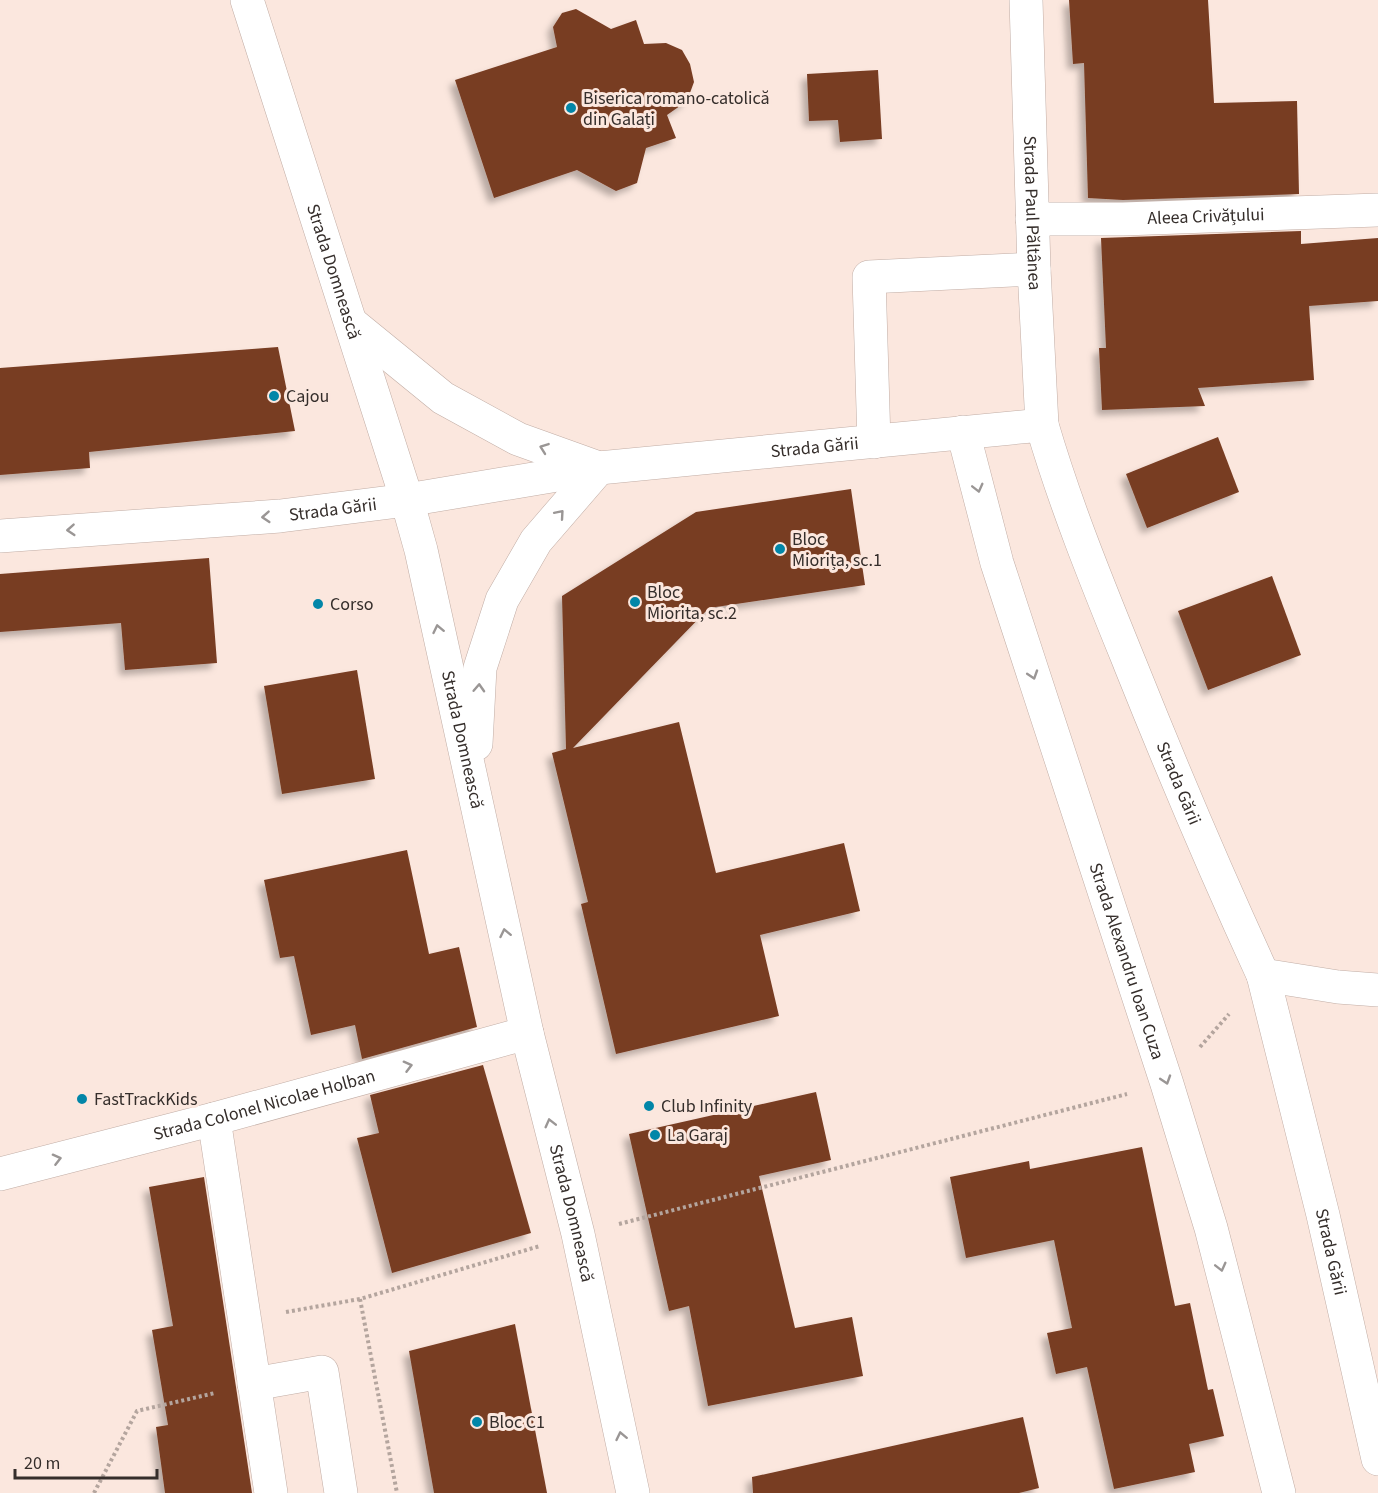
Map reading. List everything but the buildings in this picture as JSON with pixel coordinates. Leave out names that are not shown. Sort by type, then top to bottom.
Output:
[{"type":"main road","name":"Strada Domnească","points":[[247,0],[407,500],[474,788],[527,1033],[578,1234],[633,1493]]},
{"type":"main road","name":"Strada Paul Păltânea","points":[[1026,0],[1032,219],[1042,425]]},
{"type":"main road","name":"Aleea Crivățului","points":[[1032,219],[1123,219],[1378,210]]},
{"type":"main road","points":[[874,442],[869,277],[1034,269]]},
{"type":"main road","points":[[351,323],[443,398],[518,439],[599,468],[536,541],[502,600],[480,668],[474,788]]},
{"type":"main road","name":"Strada Gării","points":[[0,536],[280,516],[407,500],[599,468],[1042,425],[1060,487],[1202,843],[1263,975],[1323,1215],[1378,1459]]},
{"type":"main road","name":"Strada Alexandru Ioan Cuza","points":[[963,432],[997,563],[1167,1084],[1211,1228],[1279,1493]]},
{"type":"main road","points":[[1263,975],[1378,990]]},
{"type":"main road","name":"Strada Colonel Nicolae Holban","points":[[0,1174],[214,1119],[527,1033]]},
{"type":"main road","points":[[214,1119],[271,1493]]},
{"type":"main road","points":[[254,1384],[322,1372],[341,1493]]},
{"type":"path","points":[[245,1319],[360,1299],[578,1234],[1167,1084],[1263,975]]},
{"type":"path","points":[[360,1299],[397,1493]]},
{"type":"path","points":[[94,1493],[137,1411],[254,1384]]},
{"type":"place","name":"Biserica romano-catolică din Galați","points":[[571,108]]},
{"type":"place","name":"Cajou","points":[[274,396]]},
{"type":"place","name":"Bloc Miorița, sc.1","points":[[780,549]]},
{"type":"place","name":"Bloc Miorita, sc.2","points":[[635,602]]},
{"type":"place","name":"Corso","points":[[318,604]]},
{"type":"place","name":"FastTrackKids","points":[[82,1099]]},
{"type":"place","name":"Club Infinity","points":[[649,1106]]},
{"type":"place","name":"La Garaj","points":[[655,1135]]},
{"type":"place","name":"Bloc C1","points":[[477,1422]]}]
